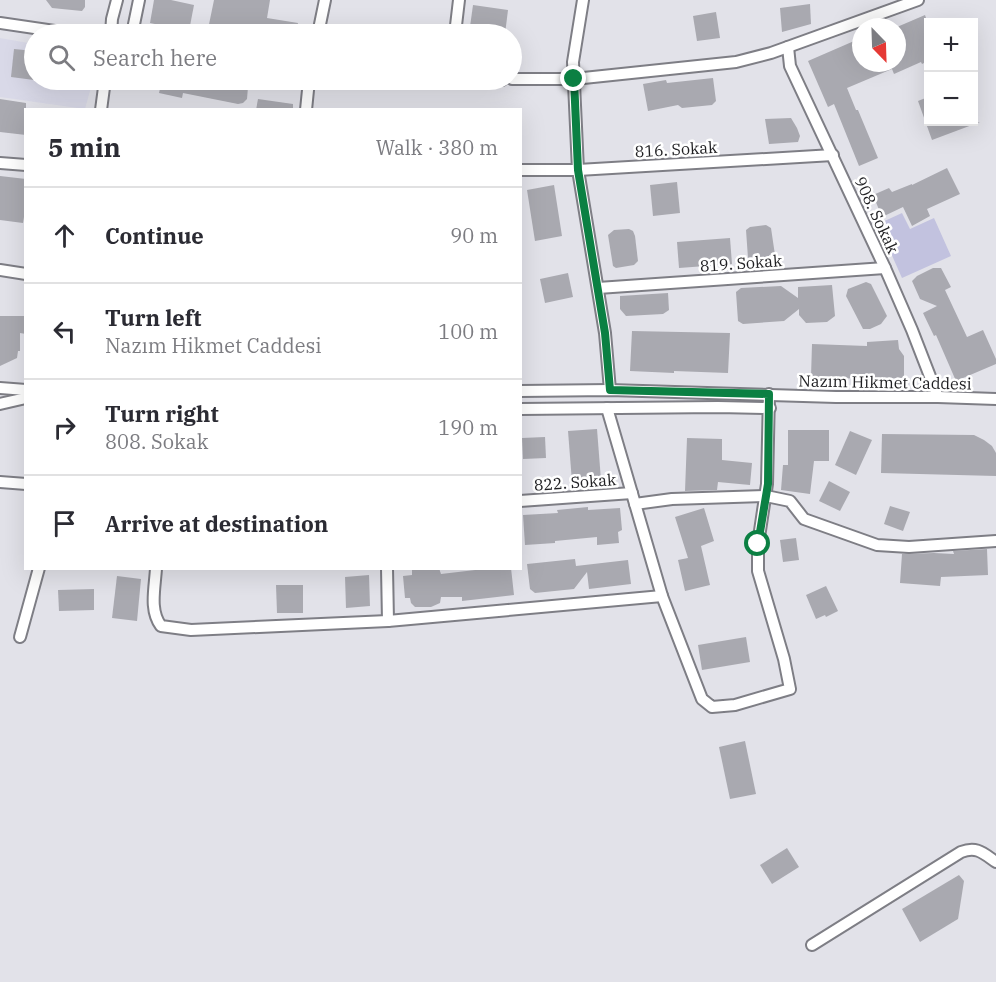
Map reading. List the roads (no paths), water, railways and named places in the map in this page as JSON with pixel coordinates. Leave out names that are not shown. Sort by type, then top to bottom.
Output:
[{"type":"street","points":[[112,24],[117,0]]},
{"type":"street","points":[[134,24],[139,0]]},
{"type":"street","points":[[320,24],[325,0]]},
{"type":"street","points":[[456,24],[459,0]]},
{"type":"street","points":[[583,0],[573,62],[578,170],[605,333],[610,390]]},
{"type":"street","points":[[522,79],[574,79],[736,62],[788,47],[900,3],[918,0]]},
{"type":"street","points":[[0,22],[24,26]]},
{"type":"street","name":"908. Sokak","points":[[788,47],[790,66],[885,268],[938,397]]},
{"type":"street","points":[[101,108],[104,90]]},
{"type":"street","points":[[306,90],[306,108]]},
{"type":"street","name":"816. Sokak","points":[[522,170],[578,170],[833,155]]},
{"type":"street","points":[[0,163],[24,165]]},
{"type":"street","name":"819. Sokak","points":[[598,288],[885,268]]},
{"type":"street","points":[[0,270],[24,274]]},
{"type":"street","points":[[0,388],[24,390]]},
{"type":"street","name":"Nazım Hikmet Caddesi","points":[[522,391],[610,390],[996,399]]},
{"type":"street","points":[[607,408],[662,596],[702,699],[712,707],[735,705],[790,689],[784,659],[758,571],[758,544],[768,484],[769,394]]},
{"type":"street","points":[[0,404],[24,398]]},
{"type":"street","points":[[522,409],[770,408]]},
{"type":"street","points":[[0,482],[24,484]]},
{"type":"street","name":"822. Sokak","points":[[522,501],[634,498],[672,500],[765,496],[790,501],[804,519],[878,545],[909,547],[996,541]]},
{"type":"street","points":[[20,637],[38,570]]},
{"type":"street","points":[[156,570],[154,610],[156,619],[161,626],[191,630],[388,621],[662,596]]},
{"type":"street","points":[[387,570],[388,621]]},
{"type":"street","points":[[812,945],[961,852],[970,849],[980,851],[996,862]]}]
